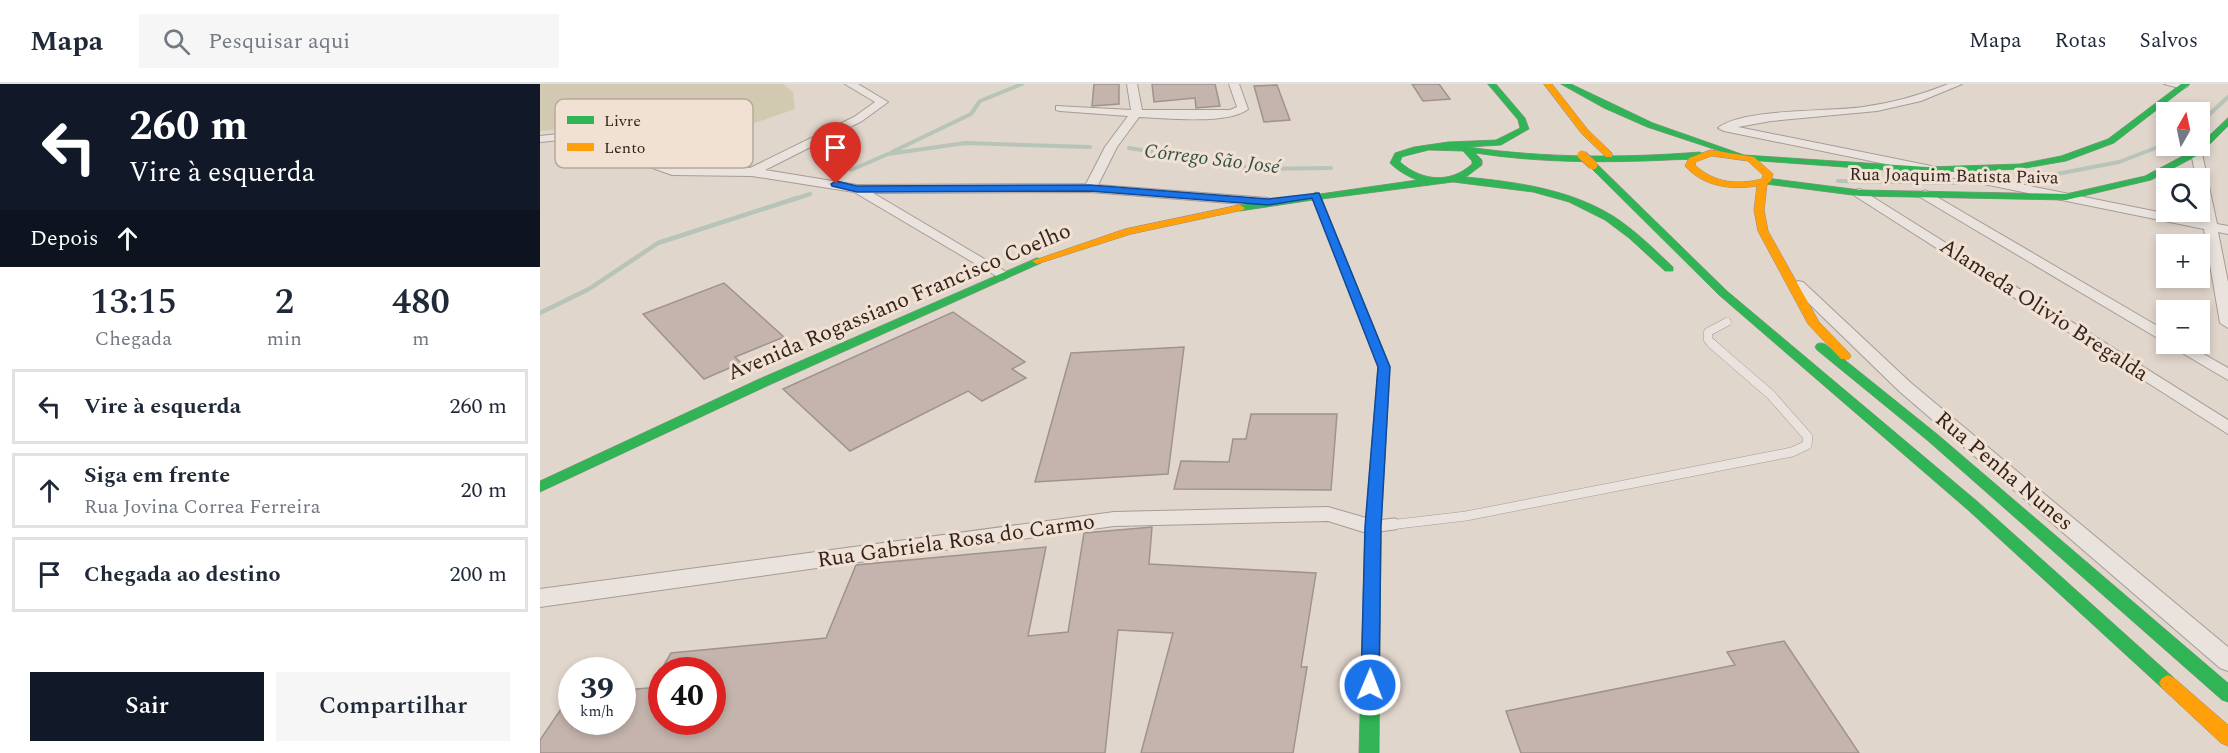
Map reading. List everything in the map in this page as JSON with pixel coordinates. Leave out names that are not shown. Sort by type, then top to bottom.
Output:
[{"type":"main road","points":[[1361,188],[1379,178],[1395,163],[1398,155],[1410,148],[1448,145],[1477,147],[1511,141],[1525,129],[1522,120],[1492,84]]},
{"type":"main road","points":[[1548,84],[1585,132],[1618,164]]},
{"type":"main road","points":[[1565,84],[1606,108],[1704,146],[1743,156],[1765,168],[1768,174],[1764,182],[1759,210],[1763,231],[1814,324],[1932,437]]},
{"type":"main road","points":[[1448,145],[1467,151],[1523,157],[1659,160],[1718,153],[1930,170],[2016,166],[2065,159],[2103,145],[2185,85]]},
{"type":"main road","name":"Rua Joaquim Batista Paiva","points":[[2210,139],[2228,122]]},
{"type":"main road","points":[[1467,151],[1477,160],[1475,170]]},
{"type":"main road","points":[[1579,151],[1723,293],[1973,506],[2228,737]]},
{"type":"main road","points":[[1695,173],[1690,166],[1692,160],[1700,155]]},
{"type":"main road","name":"Rua Joaquim Batista Paiva","points":[[1452,179],[1475,170],[1511,161],[1638,162],[1669,166],[1695,173],[1710,181],[1731,185],[1764,182],[1860,193],[2066,197],[2148,178],[2189,156]]},
{"type":"main road","points":[[1395,163],[1407,174],[1434,180],[1452,179],[1513,187],[1578,203],[1602,213],[1677,277]]},
{"type":"main road","name":"Avenida Rogassiano Francisco Coelho","points":[[540,487],[1003,276],[1085,244],[1152,225],[1268,202],[1434,180]]},
{"type":"main road","points":[[1316,195],[1384,367],[1373,527],[1369,753]]},
{"type":"main road","points":[[1803,332],[1932,437],[2228,694]]},
{"type":"main road","points":[[1830,404],[1887,449],[1973,506]]},
{"type":"street","points":[[752,172],[858,119],[883,102],[850,84]]},
{"type":"street","points":[[1090,188],[1111,147],[1137,112],[1132,84]]},
{"type":"street","points":[[1060,108],[1194,115],[1242,111],[1243,107],[1233,84]]},
{"type":"street","points":[[1957,84],[1919,100],[1852,112],[1748,119],[1724,128],[2228,230]]},
{"type":"street","points":[[2169,84],[2185,85]]},
{"type":"street","points":[[540,139],[555,137]]},
{"type":"street","points":[[2198,156],[2228,323]]},
{"type":"street","points":[[664,168],[672,171],[752,172],[857,189],[1090,188],[1268,202]]},
{"type":"street","points":[[857,189],[1003,276]]},
{"type":"street","name":"Alameda Olivio Bregalda","points":[[1860,193],[2228,428]]},
{"type":"street","name":"Alameda Olivio Bregalda","points":[[1925,194],[2156,332]]},
{"type":"street","name":"Rua Penha Nunes","points":[[1786,273],[1905,387],[2228,661]]},
{"type":"street","name":"Alameda Olivio Bregalda","points":[[2192,354],[2228,375]]},
{"type":"street","name":"Rua Gabriela Rosa do Carmo","points":[[540,598],[1114,519],[1328,514],[1373,527]]},
{"type":"lane","points":[[1373,527],[1466,516],[1792,452],[1807,445],[1808,437],[1779,403],[1708,340],[1708,332],[1728,322]]},
{"type":"shaded area","points":[[540,84],[783,84],[793,92],[795,109],[753,124],[753,99],[555,99],[555,130],[540,131]]},
{"type":"building","points":[[1094,84],[1119,84],[1119,104],[1092,106]]},
{"type":"building","points":[[1152,84],[1215,84],[1220,106],[1196,108],[1195,98],[1154,102]]},
{"type":"building","points":[[1412,84],[1439,84],[1450,99],[1423,101]]},
{"type":"building","points":[[1277,85],[1290,120],[1264,122],[1254,86]]},
{"type":"building","points":[[724,283],[784,337],[735,357],[741,363],[704,379],[643,314]]},
{"type":"building","points":[[953,312],[1025,362],[1012,369],[1026,378],[982,401],[968,391],[850,451],[783,389]]},
{"type":"building","points":[[1184,347],[1168,474],[1035,482],[1071,353]]},
{"type":"building","points":[[1251,414],[1337,414],[1331,490],[1174,489],[1181,461],[1229,462],[1233,439],[1246,439]]},
{"type":"building","points":[[1152,527],[1149,564],[1316,573],[1301,667],[1307,667],[1293,753],[1141,753],[1173,633],[1118,630],[1105,753],[540,753],[540,740],[558,714],[558,735],[636,735],[636,689],[648,688],[648,735],[726,735],[726,657],[669,657],[671,653],[826,638],[856,565],[1046,547],[1028,636],[1068,632],[1084,533]]},
{"type":"building","points":[[1784,641],[1859,753],[1521,753],[1506,711],[1735,665],[1727,652]]},
{"type":"waterway","points":[[892,152],[971,114],[980,101],[1022,84]]},
{"type":"waterway","name":"Córrego São José","points":[[2210,114],[2228,97]]},
{"type":"waterway","points":[[851,170],[888,154],[965,143],[1090,147]]},
{"type":"waterway","name":"Córrego São José","points":[[1129,148],[1257,169],[1331,168]]},
{"type":"waterway","name":"Córrego São José","points":[[2036,178],[2119,162],[2156,148]]},
{"type":"waterway","name":"Córrego São José","points":[[1838,181],[1958,183]]},
{"type":"waterway","points":[[792,200],[810,194]]},
{"type":"waterway","points":[[540,313],[589,289],[658,243],[797,198]]},
{"type":"traffic: fast","points":[[1448,145],[1498,143],[1525,129],[1522,120],[1492,84]]},
{"type":"traffic: fast","points":[[1565,84],[1650,125],[1740,155]]},
{"type":"traffic: fast","points":[[1747,157],[1927,170],[1975,170],[2063,159],[2111,141],[2186,84]]},
{"type":"traffic: fast","points":[[1766,181],[1860,193],[2066,197],[2148,178],[2197,152],[2228,121]]},
{"type":"traffic: fast","points":[[1467,151],[1477,160],[1477,165],[1468,173],[1447,180],[1436,181],[1414,176],[1395,163],[1398,155],[1429,147],[1445,147],[1509,156],[1569,159],[1634,159],[1700,155]]},
{"type":"traffic: fast","points":[[1593,165],[1723,293],[1973,506],[2168,683]]},
{"type":"traffic: fast","points":[[1452,179],[1533,189],[1573,200],[1617,223],[1669,269]]},
{"type":"traffic: fast","points":[[1240,208],[1434,180]]},
{"type":"traffic: fast","points":[[1316,195],[1384,367],[1373,527],[1369,753]]},
{"type":"traffic: fast","points":[[540,487],[762,383],[1037,261]]},
{"type":"traffic: fast","points":[[1821,347],[1932,437],[2228,694]]},
{"type":"traffic: slow","points":[[1548,84],[1585,132],[1609,155]]},
{"type":"traffic: slow","points":[[1711,153],[1751,159],[1768,174],[1766,181],[1735,185],[1707,179],[1690,166],[1692,160],[1711,153]]},
{"type":"traffic: slow","points":[[1582,155],[1593,165]]},
{"type":"traffic: slow","points":[[1762,182],[1759,210],[1763,231],[1814,324],[1845,356]]},
{"type":"traffic: slow","points":[[1037,261],[1129,231],[1240,208]]},
{"type":"traffic: slow","points":[[2168,683],[2228,737]]},
{"type":"route","points":[[836,184],[857,189],[1090,188],[1268,202],[1316,195],[1384,367],[1373,527],[1370,685]]}]
